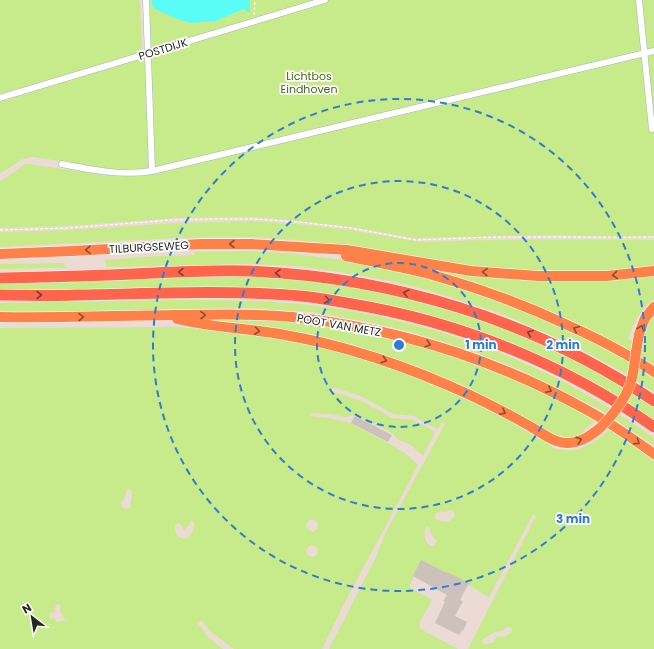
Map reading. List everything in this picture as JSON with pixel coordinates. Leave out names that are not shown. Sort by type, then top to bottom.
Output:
[{"type":"highway","name":"TILBURGSEWEG","points":[[0,254],[201,244],[256,244],[299,248]]},
{"type":"highway","points":[[299,248],[351,251],[471,271],[530,276],[606,276],[654,271]]},
{"type":"highway","points":[[299,248],[390,265],[428,274],[496,295],[543,313],[579,330],[624,352],[654,372]]},
{"type":"highway","points":[[0,278],[248,271],[293,274],[360,283],[441,302],[516,328],[569,352],[614,376],[654,401]]},
{"type":"highway","name":"POOT VAN METZ","points":[[0,295],[246,292],[333,300],[397,312],[453,328],[525,355],[560,371],[605,395],[634,412],[654,427]]},
{"type":"highway","points":[[0,317],[164,316],[196,324],[285,335],[321,342],[365,354],[400,366],[470,395],[555,440],[566,443],[577,442],[588,437],[600,428],[622,403],[632,379],[638,334],[645,318],[654,307]]},
{"type":"highway","name":"POOT VAN METZ","points":[[164,316],[238,315],[291,317],[333,322],[413,340],[488,364],[547,389],[600,418],[654,454]]},
{"type":"street","points":[[146,0],[152,171]]},
{"type":"street","name":"POSTDIJK","points":[[0,98],[325,0]]},
{"type":"street","points":[[639,0],[653,128]]},
{"type":"street","points":[[62,164],[113,173],[142,173],[654,51]]},
{"type":"path","points":[[254,0],[254,22]]},
{"type":"path","points":[[0,230],[69,228],[172,220],[254,219],[351,228],[415,240],[493,237],[654,237]]},
{"type":"green space","points":[[0,0],[140,0],[142,53],[0,94]]},
{"type":"green space","name":"Lichtbos Eindhoven","points":[[147,0],[152,0],[152,6],[216,21],[244,9],[244,0],[654,0],[654,236],[620,237],[558,235],[415,238],[351,227],[253,217],[177,218],[69,226],[0,228],[0,182],[25,164],[120,175],[151,172],[150,167],[146,170],[110,171],[32,157],[21,160],[0,174],[0,102],[140,57],[144,57],[146,59]]},
{"type":"green space","points":[[252,221],[298,224],[350,230],[426,242],[483,240],[654,240],[654,267],[606,271],[539,272],[472,267],[347,246],[296,240],[251,237],[177,238],[0,247],[0,232],[69,230],[176,223]]},
{"type":"green space","points":[[251,251],[296,254],[343,260],[428,278],[467,290],[541,317],[622,356],[654,377],[654,392],[619,370],[573,345],[500,313],[424,289],[385,280],[296,266],[249,264],[106,267],[105,260],[194,255],[194,252]]},
{"type":"green space","points":[[64,263],[65,268],[0,269],[0,264]]},
{"type":"green space","points":[[431,270],[470,275],[654,275],[654,300],[641,312],[632,327],[628,339],[644,346],[646,329],[654,314],[654,367],[583,326],[564,317],[508,295]]},
{"type":"green space","points":[[180,276],[248,276],[293,279],[337,284],[421,301],[495,324],[566,356],[617,382],[654,407],[654,420],[610,393],[379,304],[143,289],[0,290],[0,282]]},
{"type":"green space","points":[[178,300],[255,301],[313,305],[390,319],[447,334],[475,343],[529,365],[581,391],[654,438],[654,446],[601,410],[518,369],[447,343],[411,332],[373,323],[313,312],[246,308],[177,309],[75,314],[0,314],[0,303]]},
{"type":"green space","points":[[176,319],[288,322],[349,330],[396,340],[443,353],[512,378],[596,420],[583,431],[584,432],[575,438],[562,438],[470,391],[401,362]]},
{"type":"green space","points":[[177,327],[257,334],[320,347],[363,358],[399,370],[468,399],[515,424],[556,449],[579,449],[594,442],[610,429],[654,459],[654,649],[468,649],[536,516],[533,514],[489,597],[445,572],[420,564],[409,587],[432,600],[420,622],[420,628],[458,649],[329,649],[375,559],[386,532],[445,424],[442,421],[437,429],[414,416],[393,414],[363,397],[333,387],[331,391],[361,401],[392,418],[413,420],[435,433],[423,456],[411,445],[397,439],[394,434],[356,415],[345,417],[312,413],[310,416],[329,418],[350,423],[405,453],[418,465],[344,604],[322,649],[234,649],[211,632],[201,620],[198,624],[209,638],[223,649],[0,649],[0,328]],"holes":[[[128,489],[131,490],[132,495],[130,508],[123,508],[121,503],[125,498],[126,491]],[[450,510],[455,514],[450,521],[444,522],[435,518],[437,513]],[[310,520],[315,520],[318,524],[317,529],[313,532],[306,527],[308,521]],[[190,522],[194,522],[193,529],[188,537],[181,538],[178,536],[175,525],[179,523],[184,531]],[[428,526],[432,535],[437,541],[432,546],[426,541],[424,536],[425,530]],[[311,545],[316,546],[318,549],[317,555],[312,557],[306,552],[307,548]],[[58,604],[61,606],[60,612],[65,620],[57,622],[55,618],[50,619],[50,613],[54,612],[56,605]],[[507,627],[512,629],[512,631],[505,637],[497,636],[494,642],[483,644],[483,639],[495,632],[502,631]]]},
{"type":"water","points":[[152,0],[250,0],[250,13],[244,9],[216,21],[191,23],[177,19],[157,10],[152,6]]},
{"type":"building","points":[[355,416],[392,435],[388,442],[351,423]]},
{"type":"building","points":[[421,560],[469,583],[460,600],[463,601],[455,616],[467,622],[463,631],[462,630],[459,635],[435,623],[445,602],[443,601],[447,595],[413,576]]}]
